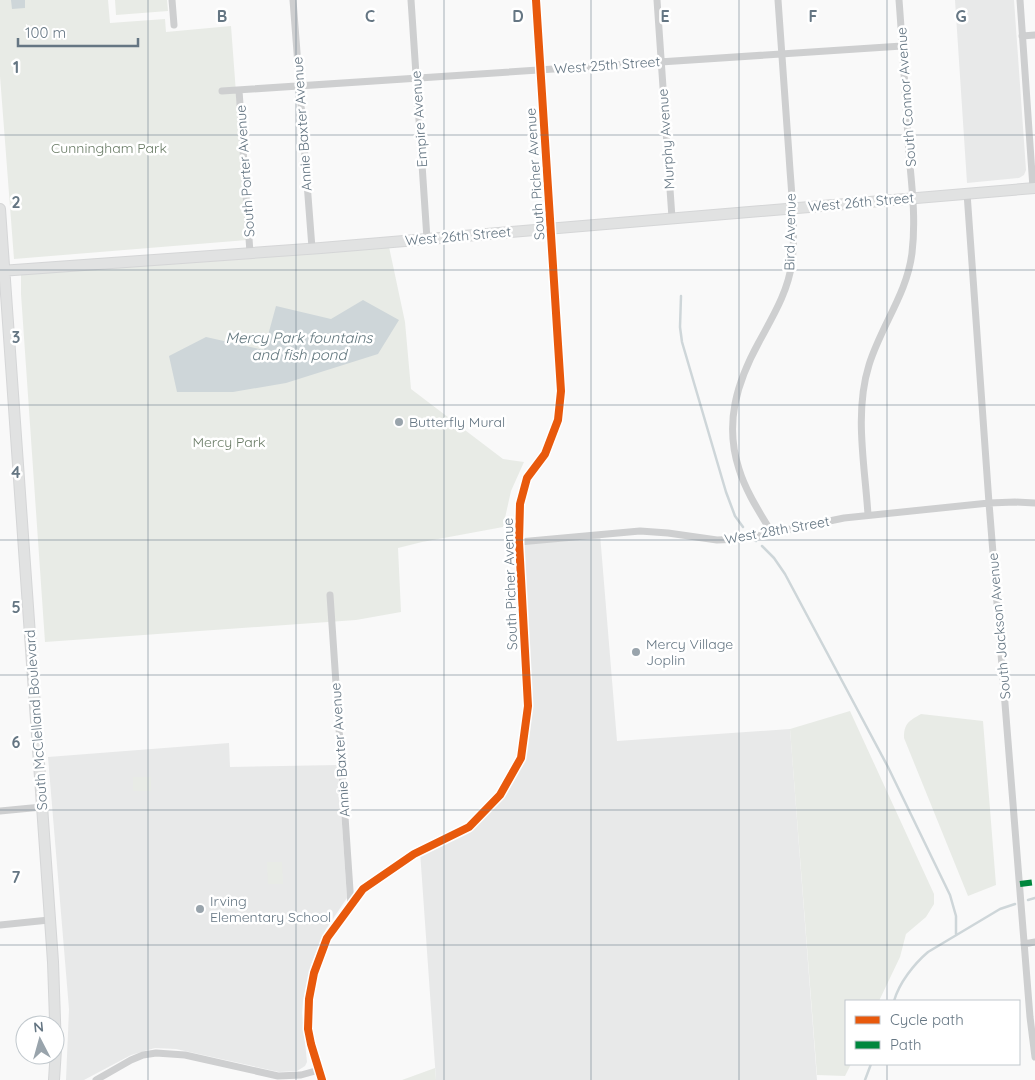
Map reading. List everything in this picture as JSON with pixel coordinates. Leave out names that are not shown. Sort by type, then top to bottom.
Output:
[{"type":"main road","name":"West 26th Street","points":[[2,271],[250,253],[1034,188]]},
{"type":"main road","name":"South McClelland Boulevard","points":[[0,209],[2,271],[50,920],[56,1021],[54,1080]]},
{"type":"street","points":[[172,0],[174,26]]},
{"type":"street","name":"Annie Baxter Avenue","points":[[293,0],[312,248]]},
{"type":"street","name":"Empire Avenue","points":[[411,0],[427,238]]},
{"type":"street","name":"South Picher Avenue","points":[[322,1080],[308,1029],[314,973],[327,938],[363,889],[414,854],[469,827],[500,795],[521,758],[528,706],[519,542],[520,504],[527,478],[545,454],[558,420],[561,391],[536,0]]},
{"type":"street","name":"Murphy Avenue","points":[[657,0],[672,218]]},
{"type":"street","name":"Bird Avenue","points":[[772,534],[752,499],[739,468],[735,448],[734,413],[741,378],[782,300],[788,283],[793,249],[793,208],[778,0]]},
{"type":"street","name":"South Connor Avenue","points":[[868,515],[861,421],[863,394],[873,353],[903,291],[909,272],[914,238],[899,0]]},
{"type":"street","points":[[1020,0],[1034,188]]},
{"type":"street","points":[[1022,36],[1035,35]]},
{"type":"street","name":"West 25th Street","points":[[222,91],[902,46]]},
{"type":"street","name":"South Porter Avenue","points":[[239,90],[250,253]]},
{"type":"street","name":"South Jackson Avenue","points":[[967,194],[989,503],[1024,944],[1035,1057]]},
{"type":"street","name":"West 28th Street","points":[[519,542],[640,531],[717,540],[772,534],[844,518],[868,515],[989,503],[1035,503]]},
{"type":"street","name":"Annie Baxter Avenue","points":[[330,595],[351,905]]},
{"type":"street","points":[[0,811],[42,807]]},
{"type":"street","points":[[0,925],[50,920]]},
{"type":"street","points":[[1024,944],[1035,942]]},
{"type":"street","points":[[96,1080],[113,1069],[139,1057],[162,1053],[185,1055],[278,1076],[301,1075],[319,1070]]},
{"type":"shaded area","points":[[955,0],[1014,0],[1026,170],[1024,175],[1019,178],[967,183]]},
{"type":"shaded area","points":[[600,534],[617,741],[790,729],[817,1080],[436,1080],[420,851],[469,827],[500,795],[521,758],[528,706],[519,542]]},
{"type":"shaded area","name":"Irving Elementary School","points":[[229,743],[230,767],[338,765],[347,898],[326,929],[311,965],[302,1013],[307,1062],[305,1066],[297,1071],[279,1072],[176,1049],[155,1048],[131,1055],[84,1080],[66,1080],[69,1009],[48,757]]},
{"type":"green space","name":"Cunningham Park","points":[[0,0],[108,0],[110,23],[165,19],[166,32],[231,26],[247,240],[14,259],[0,76]]},
{"type":"green space","points":[[115,0],[167,0],[168,11],[116,15]]},
{"type":"green space","name":"Mercy Park","points":[[388,242],[405,322],[411,389],[503,459],[524,462],[511,491],[503,527],[398,548],[401,612],[356,620],[45,642],[21,294],[21,270]]},
{"type":"green space","points":[[850,711],[934,894],[934,904],[926,917],[906,934],[900,957],[879,1000],[845,1000],[845,1065],[850,1065],[845,1076],[817,1075],[790,729]]},
{"type":"green space","points":[[921,714],[983,721],[996,885],[968,896],[904,738],[908,723]]},
{"type":"green space","points":[[133,777],[151,777],[151,791],[133,791]]},
{"type":"green space","points":[[267,862],[282,862],[283,884],[268,884]]},
{"type":"green space","points":[[435,1068],[436,1080],[402,1080]]},
{"type":"water","points":[[11,0],[25,0],[25,8],[12,9]]},
{"type":"water","name":"Mercy Park fountains and fish pond","points":[[363,300],[399,320],[378,354],[286,383],[233,392],[177,392],[169,356],[206,337],[264,350],[276,306],[331,319]]},
{"type":"waterway","points":[[681,296],[680,327],[682,342],[726,492],[735,516],[743,527]]},
{"type":"waterway","points":[[762,546],[774,558],[785,574],[888,767],[950,895],[956,916],[956,934]]},
{"type":"waterway","points":[[1028,900],[1035,898]]},
{"type":"waterway","points":[[894,1000],[899,987],[908,974],[928,952],[1000,909],[1015,904]]},
{"type":"waterway","points":[[865,1080],[871,1065]]},
{"type":"marked path","points":[[1020,884],[1035,882]]},
{"type":"cycle path","points":[[322,1080],[308,1029],[309,999],[314,973],[327,938],[363,889],[414,854],[469,827],[500,795],[521,758],[528,706],[519,542],[520,504],[527,478],[545,454],[558,420],[561,391],[536,0]]},
{"type":"place","name":"Butterfly Mural","points":[[399,422]]},
{"type":"place","name":"Mercy Village Joplin","points":[[636,652]]},
{"type":"place","name":"Irving Elementary School","points":[[200,909]]}]
